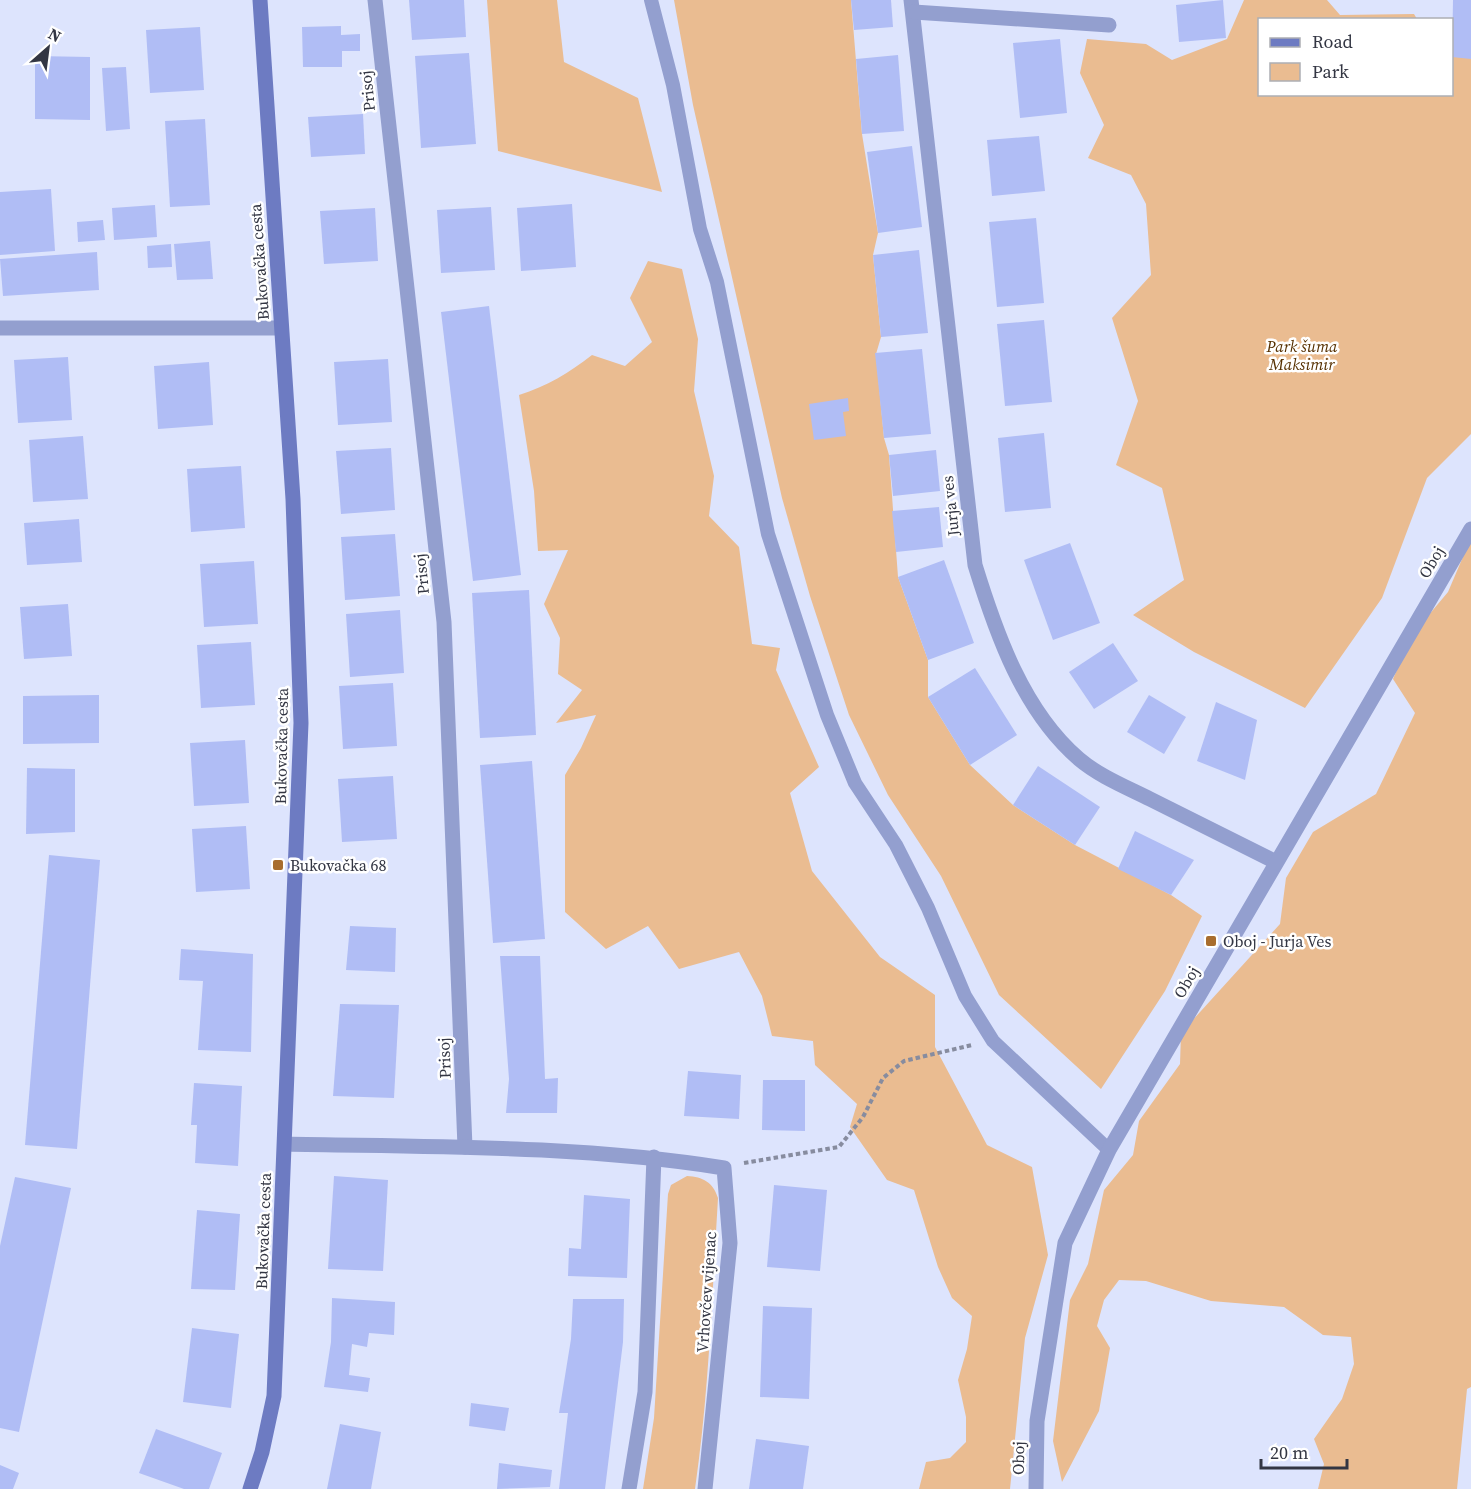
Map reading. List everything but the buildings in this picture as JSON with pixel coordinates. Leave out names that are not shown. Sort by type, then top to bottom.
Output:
[{"type":"main road","name":"Bukovačka cesta","points":[[250,1489],[262,1452],[274,1396],[302,723],[293,499],[260,0]]},
{"type":"street","name":"Prisoj","points":[[375,0],[444,622],[465,1147]]},
{"type":"street","points":[[912,6],[1109,25]]},
{"type":"street","name":"Jurja ves","points":[[912,6],[975,565],[991,617],[1031,699],[1057,736],[1080,759],[1108,778],[1276,862]]},
{"type":"street","points":[[0,328],[281,328]]},
{"type":"street","name":"Oboj","points":[[1036,1489],[1036,1422],[1065,1243],[1109,1150],[1471,529]]},
{"type":"street","points":[[285,1144],[465,1147],[654,1156],[724,1168]]},
{"type":"street","points":[[629,1489],[645,1392],[654,1156]]},
{"type":"street","name":"Vrhovčev vijenac","points":[[705,1489],[730,1243],[724,1168]]},
{"type":"lane","points":[[651,0],[673,84],[700,229],[717,282],[768,534],[795,623],[827,715],[855,783],[896,845],[928,908],[965,996],[993,1041],[1109,1150]]},
{"type":"path","points":[[724,1168],[839,1147],[863,1117],[883,1078],[904,1061],[993,1041]]},
{"type":"green space","points":[[487,0],[557,0],[564,62],[638,98],[662,192],[498,151]]},
{"type":"green space","points":[[674,0],[851,0],[862,134],[878,233],[873,255],[881,337],[876,354],[884,438],[889,455],[898,577],[928,660],[928,697],[970,765],[1013,805],[1075,845],[1171,895],[1202,916],[1165,991],[1101,1089],[999,995],[941,876],[888,795],[849,715],[810,596],[782,498],[693,105]]},
{"type":"green space","name":"Park šuma Maksimir","points":[[1244,0],[1327,0],[1340,15],[1414,14],[1416,18],[1258,18],[1258,96],[1453,96],[1453,51],[1471,54],[1471,434],[1427,478],[1382,598],[1305,708],[1194,652],[1133,615],[1184,580],[1162,488],[1116,465],[1138,401],[1112,318],[1151,275],[1146,204],[1131,175],[1088,158],[1104,125],[1080,73],[1087,39],[1146,44],[1172,60],[1227,39]]},
{"type":"green space","points":[[648,261],[682,269],[698,339],[694,391],[714,476],[709,516],[739,547],[752,644],[780,648],[776,670],[819,767],[790,793],[812,871],[880,957],[935,995],[935,1047],[987,1145],[1032,1167],[1048,1255],[1025,1338],[1010,1489],[919,1489],[926,1462],[950,1458],[966,1442],[966,1417],[958,1380],[967,1349],[972,1316],[952,1298],[938,1267],[914,1190],[887,1180],[850,1127],[857,1104],[815,1065],[813,1041],[772,1036],[762,996],[739,952],[679,969],[648,926],[606,949],[565,912],[565,775],[581,748],[596,715],[556,723],[582,690],[558,674],[560,638],[544,604],[568,550],[538,551],[534,491],[519,395],[557,378],[592,355],[625,366],[652,342],[630,298]]},
{"type":"green space","points":[[1471,538],[1471,1387],[1467,1389],[1457,1489],[1318,1489],[1324,1464],[1314,1439],[1342,1399],[1354,1364],[1351,1337],[1323,1335],[1284,1307],[1211,1301],[1146,1281],[1119,1280],[1104,1300],[1097,1326],[1110,1348],[1099,1411],[1062,1482],[1053,1441],[1070,1300],[1088,1264],[1104,1190],[1133,1155],[1139,1121],[1180,1064],[1181,1033],[1280,924],[1286,878],[1313,832],[1376,794],[1415,713],[1393,679],[1412,635],[1448,592]]},
{"type":"green space","points":[[687,1176],[707,1181],[718,1198],[707,1380],[695,1489],[643,1489],[654,1418],[668,1194],[671,1185]]},
{"type":"place","name":"Bukovačka 68","points":[[278,865]]},
{"type":"place","name":"Oboj - Jurja Ves","points":[[1211,941]]}]
